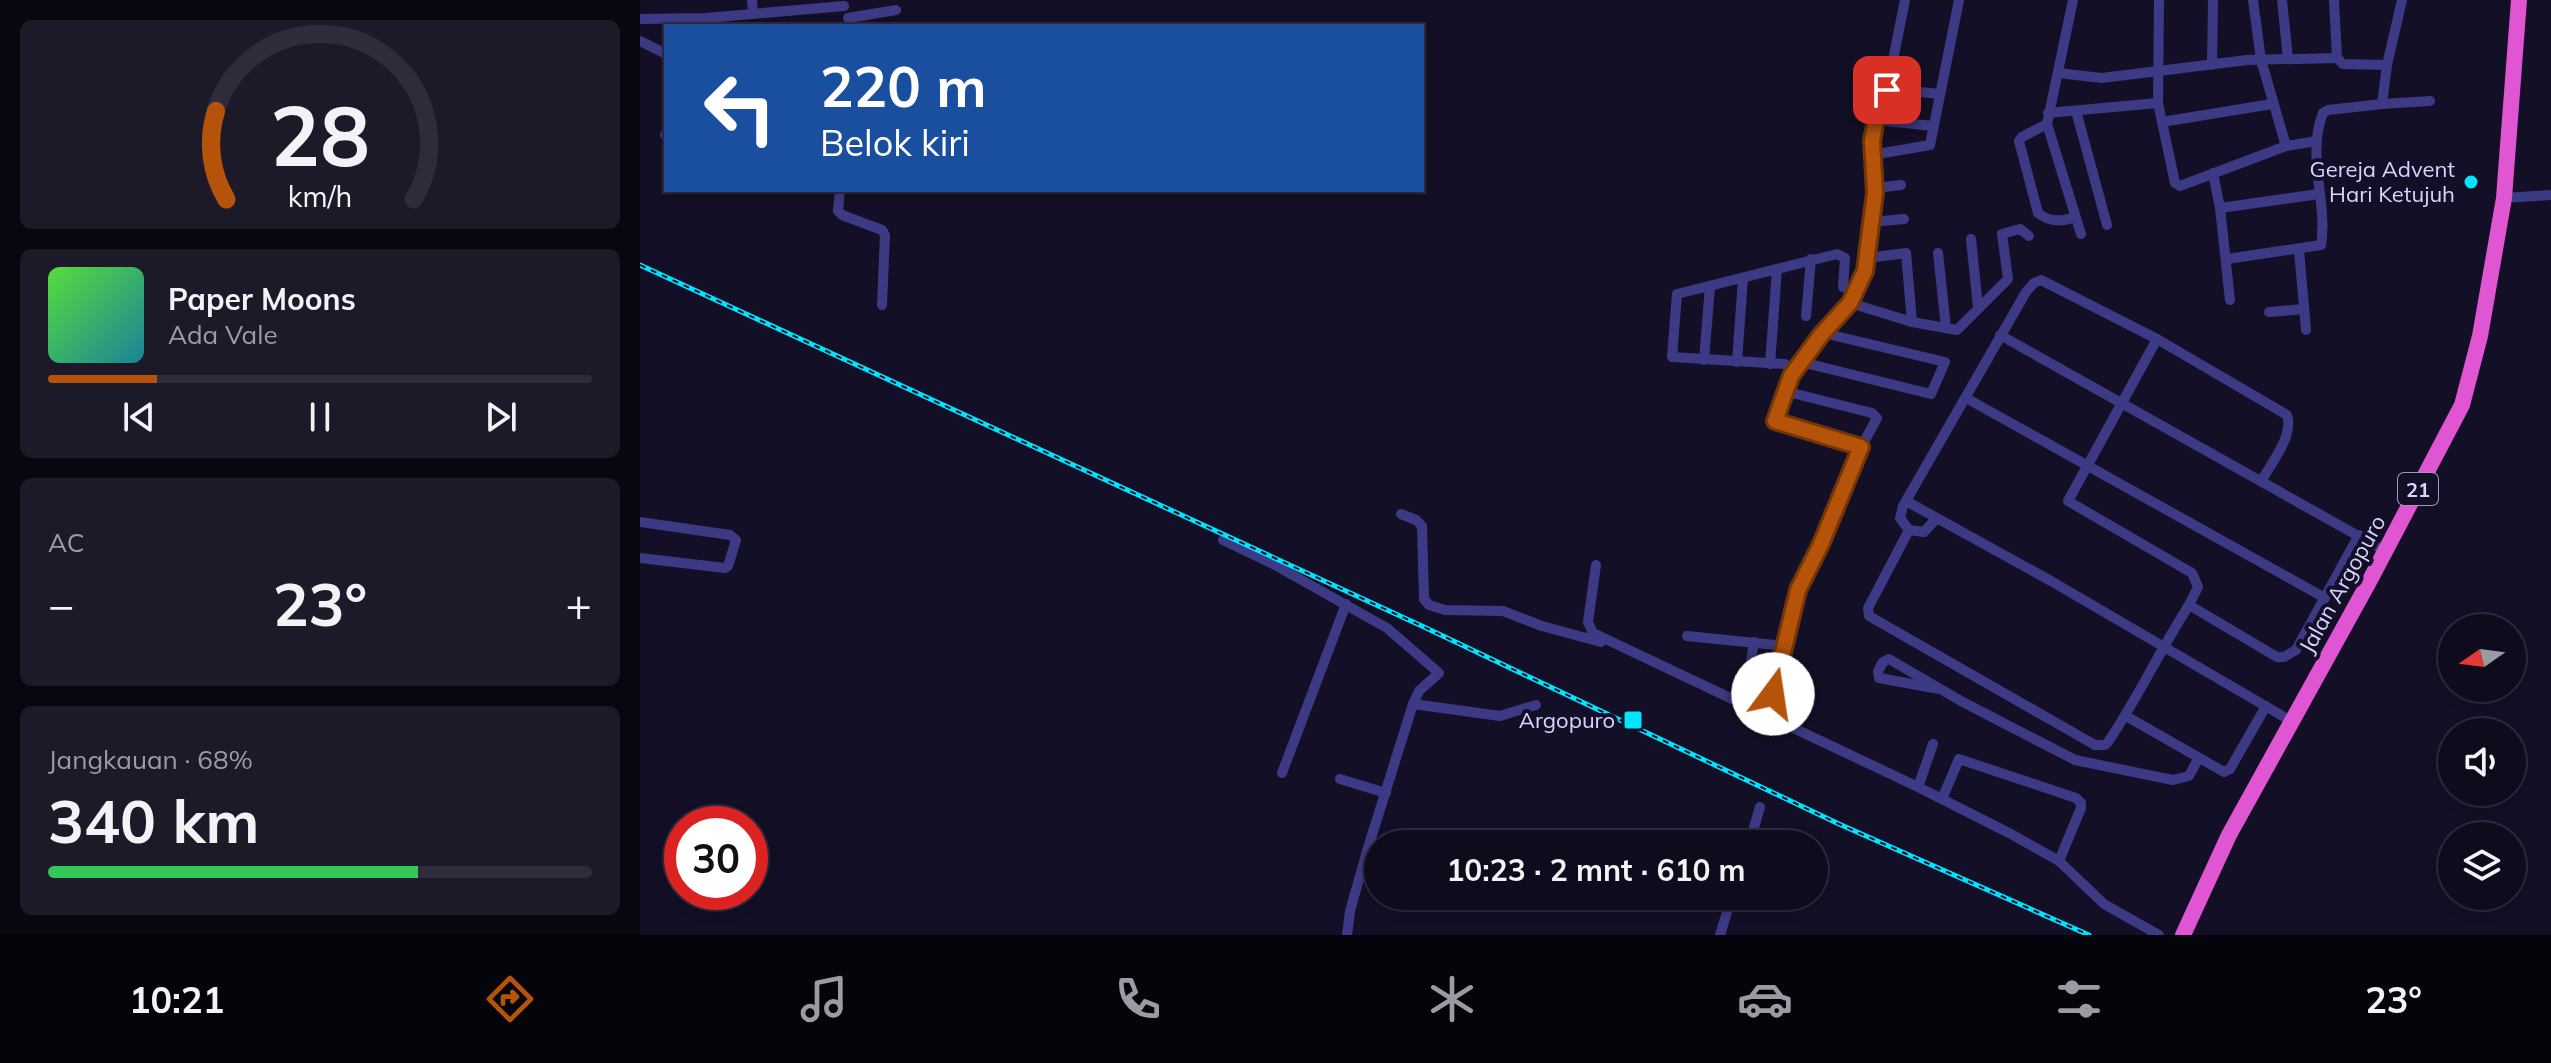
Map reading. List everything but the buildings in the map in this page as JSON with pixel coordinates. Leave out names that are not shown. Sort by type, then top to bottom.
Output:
[{"type":"highway","name":"Jalan Argopuro","points":[[2183,935],[2229,835],[2462,405],[2480,336],[2504,198],[2519,0]]},
{"type":"street","points":[[746,18],[752,0]]},
{"type":"street","points":[[1861,447],[1775,421],[1798,366],[1850,303],[1863,278],[1875,188],[1872,155],[1876,120],[1887,90],[1905,0]]},
{"type":"street","points":[[1872,155],[1930,145],[1959,0]]},
{"type":"street","points":[[2073,0],[2048,119],[2081,234]]},
{"type":"street","points":[[2159,0],[2158,103],[2177,185],[2183,186],[2286,146],[2317,141]]},
{"type":"street","points":[[2212,65],[2213,0]]},
{"type":"street","points":[[2253,0],[2261,60],[2286,146]]},
{"type":"street","points":[[2282,0],[2288,59]]},
{"type":"street","points":[[2334,0],[2337,58],[2343,64],[2387,65]]},
{"type":"street","points":[[2382,104],[2387,65],[2402,0]]},
{"type":"street","points":[[640,19],[706,22],[843,3],[849,22],[896,10]]},
{"type":"street","points":[[640,41],[664,53]]},
{"type":"street","points":[[2058,73],[2102,78],[2261,60],[2337,58]]},
{"type":"street","points":[[1887,90],[1940,94]]},
{"type":"street","points":[[2227,259],[2299,250],[2322,243],[2317,141],[2323,113],[2430,101]]},
{"type":"street","points":[[2075,217],[2061,221],[2045,218],[2038,213],[2019,141],[2048,119],[2076,111],[2158,103]]},
{"type":"street","points":[[2162,122],[2272,104]]},
{"type":"street","points":[[2076,111],[2107,225]]},
{"type":"street","points":[[1876,120],[1933,126]]},
{"type":"street","points":[[2213,173],[2227,259],[2230,300]]},
{"type":"street","points":[[1875,188],[1901,185]]},
{"type":"street","points":[[840,192],[838,211],[842,215],[882,230],[885,235],[882,305]]},
{"type":"street","points":[[2220,208],[2319,194]]},
{"type":"street","points":[[2504,198],[2551,195]]},
{"type":"street","points":[[1871,222],[1904,219]]},
{"type":"street","points":[[1850,303],[1912,322],[1957,330],[2008,279],[2002,234],[2020,229],[2029,236]]},
{"type":"street","points":[[1971,239],[1978,307]]},
{"type":"street","points":[[2299,250],[2306,330]]},
{"type":"street","points":[[1867,258],[1906,253],[1912,322]]},
{"type":"street","points":[[1938,253],[1946,328]]},
{"type":"street","points":[[1823,333],[1945,362],[1931,394],[1798,366],[1674,358],[1671,354],[1677,294],[1837,254],[1845,258],[1843,287]]},
{"type":"street","points":[[1806,316],[1811,259]]},
{"type":"street","points":[[1770,364],[1777,269]]},
{"type":"street","points":[[1737,362],[1743,278]]},
{"type":"street","points":[[1935,520],[1928,530],[1921,533],[1909,530],[1900,518],[1906,501],[2000,335],[2026,292],[2041,280],[2157,339],[2287,415],[2290,423],[2287,435],[2262,480]]},
{"type":"street","points":[[1704,360],[1710,286]]},
{"type":"street","points":[[2269,312],[2304,309]]},
{"type":"street","points":[[2000,335],[2385,551]]},
{"type":"street","points":[[1909,530],[1868,608],[1869,616],[2095,745],[2105,745],[2126,716],[2198,587],[2192,573],[2068,501],[2157,339]]},
{"type":"street","points":[[1766,717],[1798,590],[1821,544],[1861,447],[1877,418],[1792,393],[1788,386]]},
{"type":"street","points":[[1966,398],[2325,598]]},
{"type":"street","points":[[1906,501],[1935,520],[2051,581],[2291,721]]},
{"type":"street","points":[[1401,514],[1422,526],[1424,599],[1429,605],[1445,610],[1503,611],[1551,629],[1622,648]]},
{"type":"street","points":[[640,522],[730,535],[736,540],[725,568],[640,558]]},
{"type":"street","points":[[2189,605],[2277,657],[2284,657],[2296,650],[2359,535]]},
{"type":"street","points":[[1223,540],[1273,564],[1387,628],[1439,673],[1419,691],[1413,704],[1362,866],[1347,935]]},
{"type":"street","points":[[1596,565],[1589,627],[1593,633],[1918,787],[2059,861],[2098,900],[2159,935]]},
{"type":"street","points":[[1282,773],[1346,604]]},
{"type":"street","points":[[1687,636],[1785,646]]},
{"type":"street","points":[[1744,706],[1754,642]]},
{"type":"street","points":[[1939,689],[1879,678],[1878,671],[1885,659],[1889,659],[1939,689],[2075,760],[2173,780],[2189,776],[2198,759]]},
{"type":"street","points":[[1413,704],[1494,716],[1536,705]]},
{"type":"street","points":[[2126,716],[2221,772],[2228,772],[2266,706]]},
{"type":"street","points":[[1918,787],[1933,744]]},
{"type":"street","points":[[1942,799],[1959,759],[2076,798],[2081,808],[2059,861]]},
{"type":"street","points":[[1340,779],[1386,793]]},
{"type":"street","points":[[1753,830],[1760,807]]},
{"type":"street","points":[[1720,935],[1728,910]]},
{"type":"railway","points":[[640,265],[1424,627],[1839,824],[2089,935]]},
{"type":"place","name":"Gereja Advent Hari Ketujuh","points":[[2471,182]]},
{"type":"place","name":"Argopuro","points":[[1633,720]]},
{"type":"route","points":[[1773,694],[1798,590],[1821,544],[1861,447],[1775,421],[1791,376],[1821,335],[1850,303],[1865,271],[1875,193],[1872,141],[1887,90]]}]
